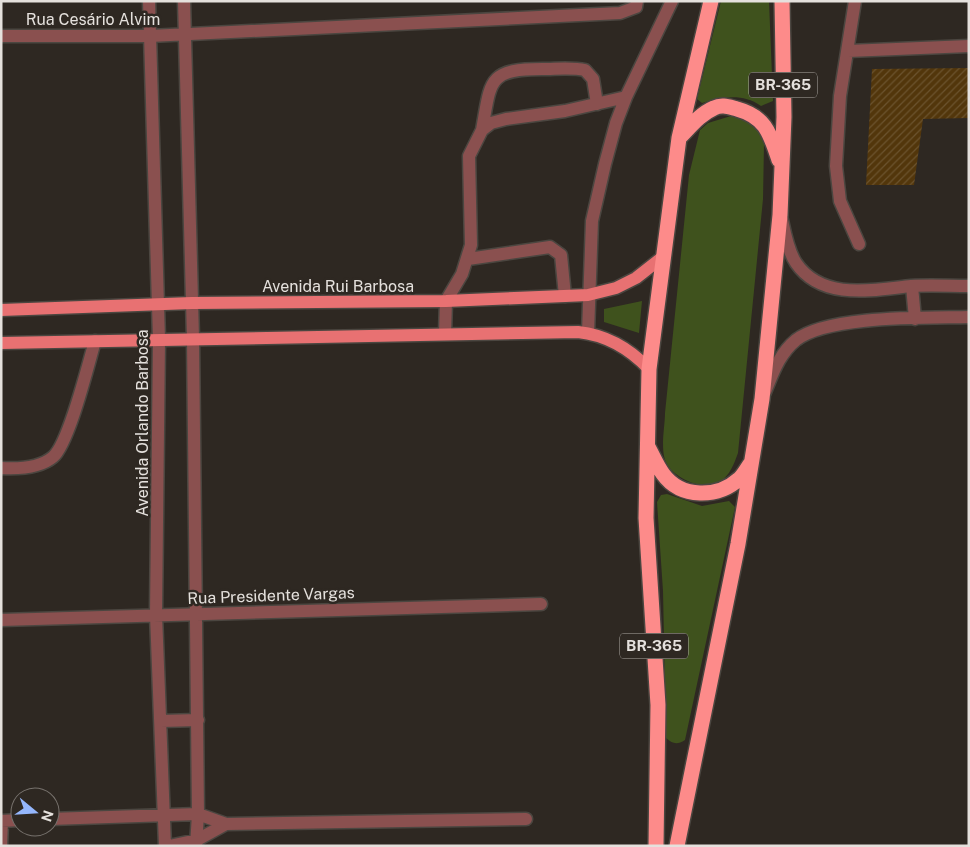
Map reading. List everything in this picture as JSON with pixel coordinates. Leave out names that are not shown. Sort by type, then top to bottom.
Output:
[{"type":"highway","name":"BR-365","points":[[656,846],[658,704],[646,518],[650,369],[679,138],[711,1]]},
{"type":"highway","name":"BR-365","points":[[677,846],[754,459],[762,399],[780,215],[784,117],[782,1]]},
{"type":"highway","points":[[679,138],[702,114],[717,106],[726,106],[748,112],[761,120],[771,137],[782,168]]},
{"type":"highway","points":[[647,446],[664,475],[675,486],[692,493],[713,493],[739,479],[754,459]]},
{"type":"main road","name":"Avenida Rui Barbosa","points":[[1,310],[192,303],[446,301],[588,296],[616,288],[636,278],[664,256]]},
{"type":"main road","points":[[1,343],[193,338],[588,333],[612,340],[635,354],[650,369]]},
{"type":"street","name":"Avenida Orlando Barbosa","points":[[149,1],[159,339],[156,614],[166,846]]},
{"type":"street","points":[[184,1],[193,338],[195,614],[198,720],[198,814],[196,843]]},
{"type":"street","name":"Rua Cesário Alvim","points":[[1,36],[150,36],[620,14],[636,6],[636,1]]},
{"type":"street","points":[[588,333],[592,221],[616,123],[626,97],[672,1]]},
{"type":"street","points":[[855,1],[840,96],[836,166],[840,202],[859,244]]},
{"type":"street","points":[[848,51],[969,46]]},
{"type":"street","points":[[445,334],[446,301],[462,274],[471,245],[469,156],[482,130],[489,90],[494,82],[501,74],[515,69],[585,70],[593,79],[597,104]]},
{"type":"street","points":[[482,130],[491,123],[506,119],[565,111],[626,97]]},
{"type":"street","points":[[780,215],[789,249],[797,264],[816,281],[836,289],[867,292],[912,286],[969,286]]},
{"type":"street","points":[[468,258],[550,247],[561,255],[565,296]]},
{"type":"street","points":[[912,286],[914,318]]},
{"type":"street","points":[[762,399],[781,356],[797,339],[824,328],[914,318],[969,317]]},
{"type":"street","points":[[1,468],[41,465],[54,456],[66,433],[95,341]]},
{"type":"street","name":"Rua Presidente Vargas","points":[[1,620],[541,604]]},
{"type":"street","points":[[161,721],[198,720]]},
{"type":"street","points":[[60,819],[198,814],[226,824],[526,819]]},
{"type":"street","points":[[1,821],[1,846]]},
{"type":"street","points":[[169,846],[196,843],[226,824]]},
{"type":"green space","points":[[721,1],[769,1],[773,101],[761,106],[747,99],[732,97],[702,103],[697,99]]},
{"type":"green space","points":[[731,116],[745,118],[759,132],[764,144],[763,199],[738,453],[726,476],[720,482],[707,486],[684,479],[672,471],[665,461],[663,447],[665,413],[689,175],[700,130],[708,123]]},
{"type":"green space","points":[[642,301],[639,333],[604,322],[604,309]]},
{"type":"green space","points":[[667,494],[702,506],[729,501],[735,507],[685,740],[680,743],[673,743],[666,738],[663,591],[657,502],[661,495]]},
{"type":"building","points":[[969,68],[969,118],[923,119],[914,185],[866,185],[872,69]]}]
